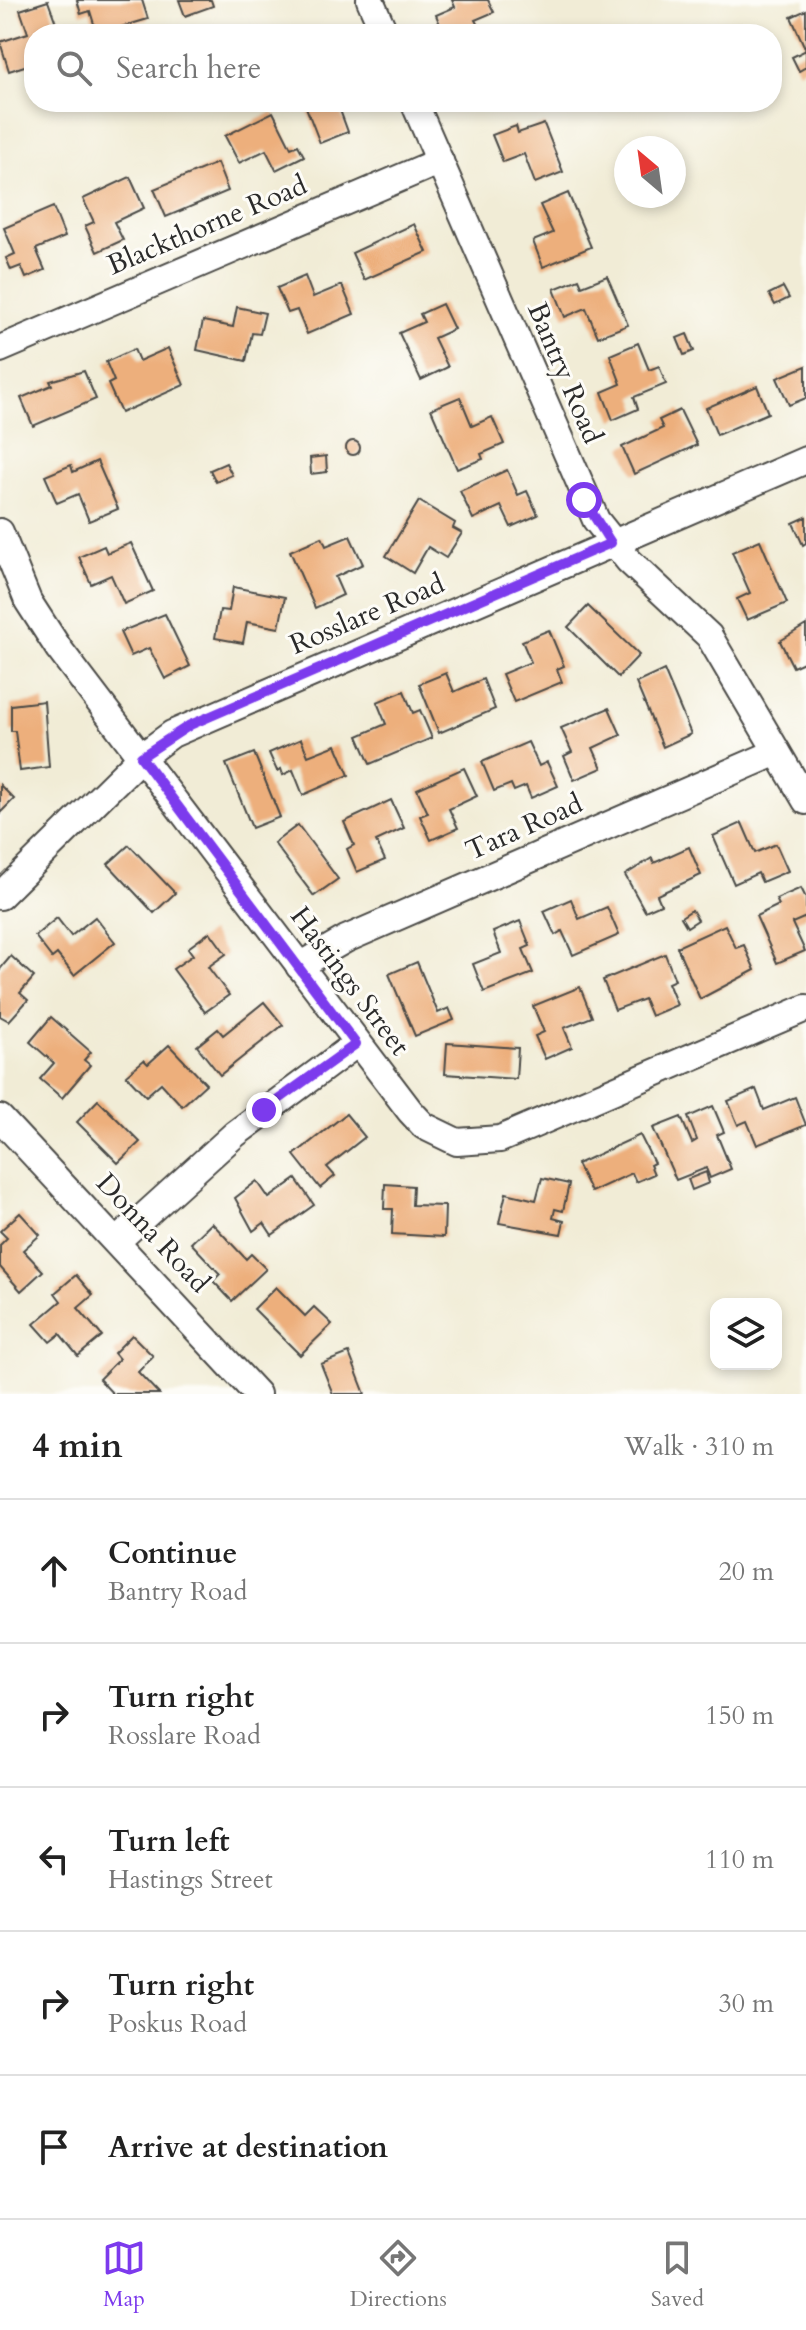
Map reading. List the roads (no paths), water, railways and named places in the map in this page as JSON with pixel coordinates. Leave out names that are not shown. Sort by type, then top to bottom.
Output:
[{"type":"street","points":[[370,0],[381,24]]},
{"type":"street","name":"Bantry Road","points":[[418,112],[584,500],[611,543],[709,636],[806,801]]},
{"type":"street","name":"Blackthorne Road","points":[[0,349],[440,161]]},
{"type":"street","name":"Rosslare Road","points":[[0,896],[141,757],[190,725],[806,460]]},
{"type":"street","name":"Hastings Street","points":[[0,532],[14,573],[43,625],[356,1044],[424,1126],[457,1142],[478,1142],[522,1131],[806,1008]]},
{"type":"street","name":"Tara Road","points":[[299,966],[346,939],[777,752]]},
{"type":"street","points":[[117,1241],[235,1134],[356,1044]]},
{"type":"street","name":"Donna Road","points":[[0,1118],[257,1394]]}]
